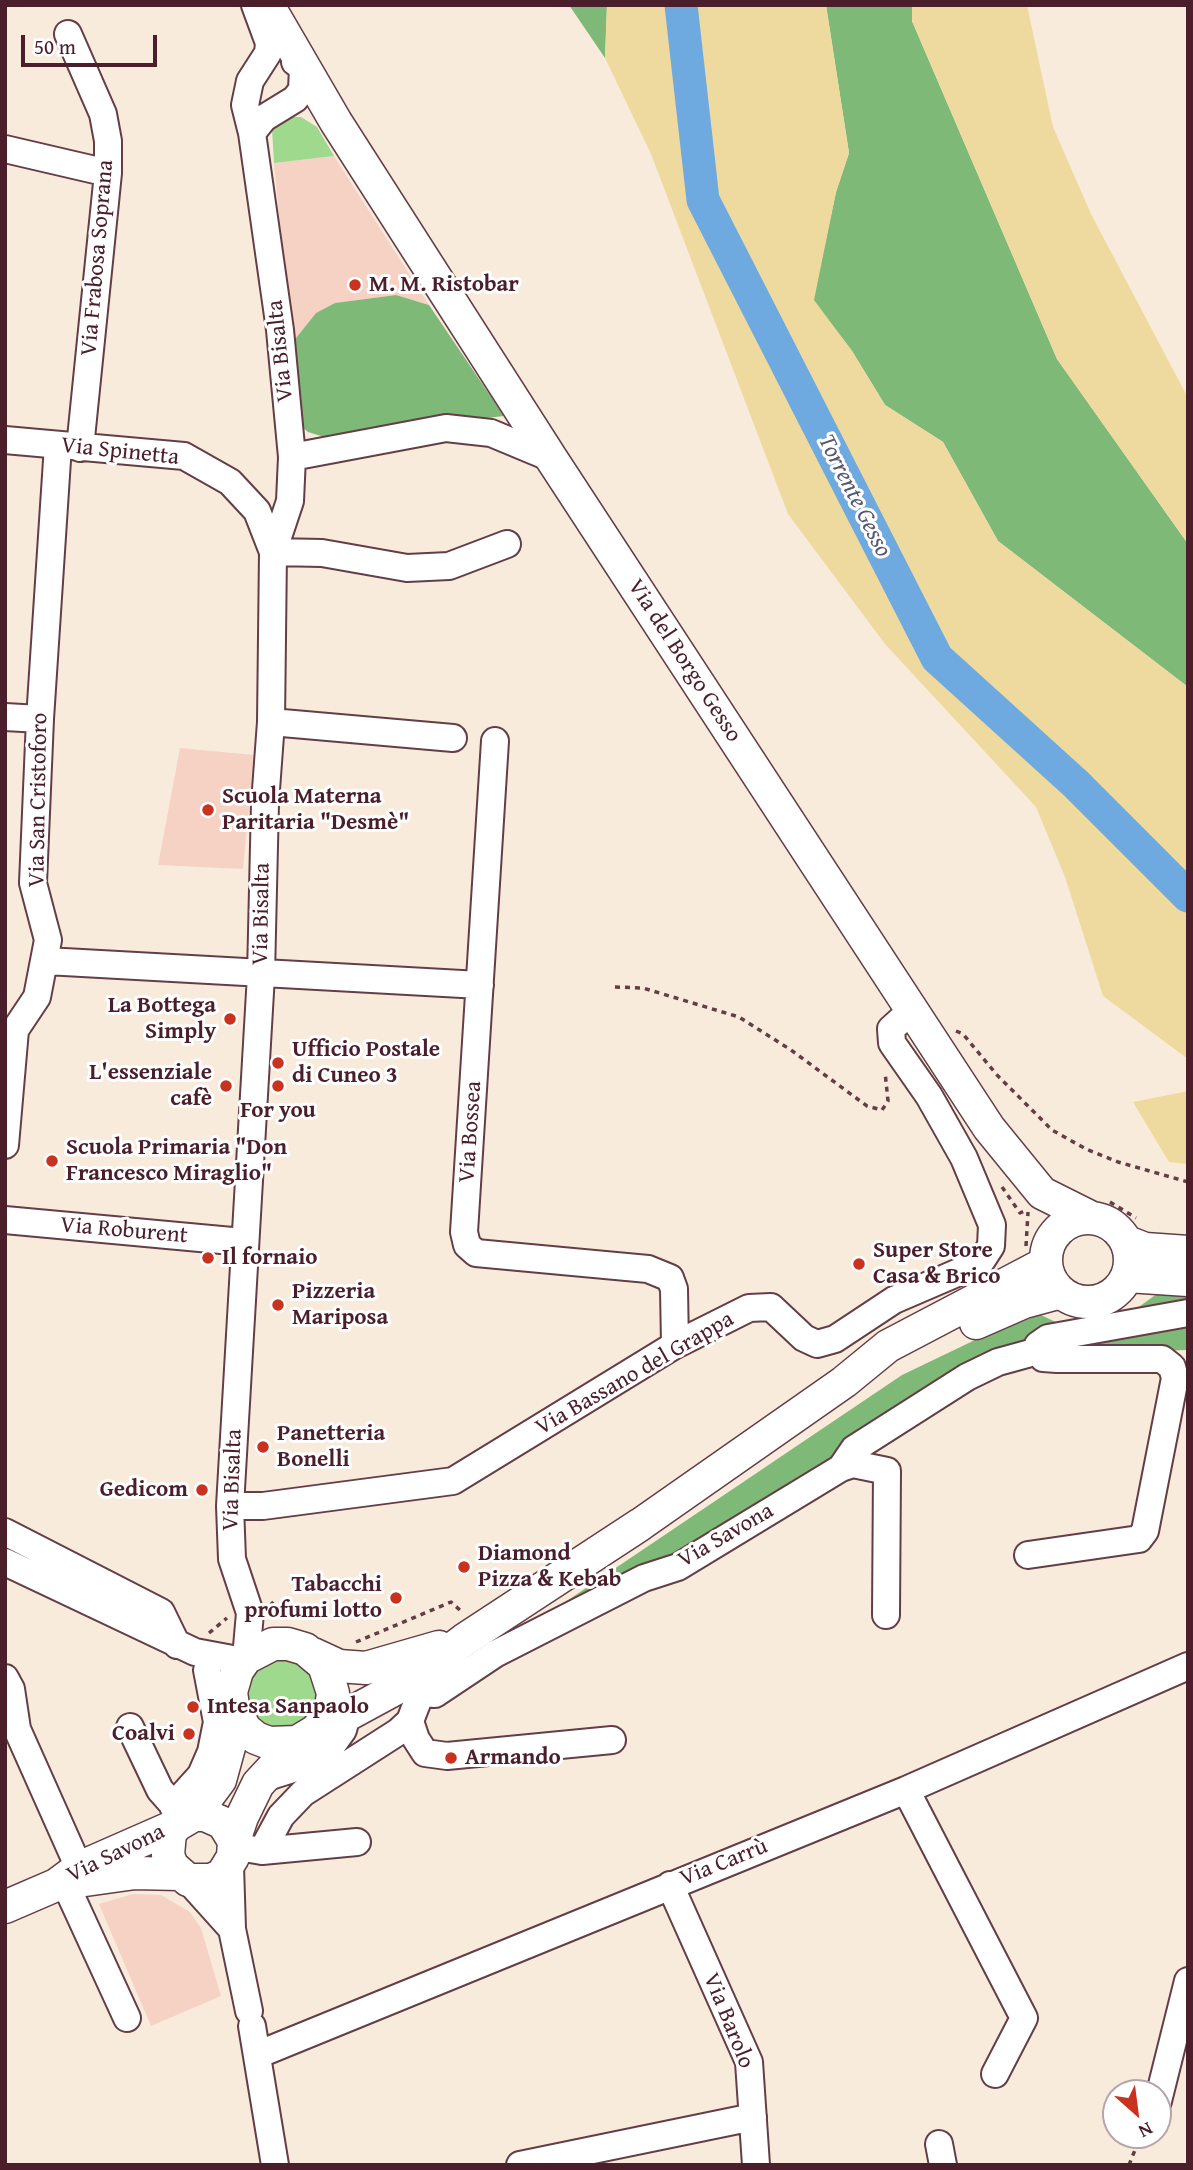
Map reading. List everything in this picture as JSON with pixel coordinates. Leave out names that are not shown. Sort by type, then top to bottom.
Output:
[{"type":"main road","name":"Via del Borgo Gesso","points":[[268,5],[336,122],[551,458],[989,1128],[1042,1194],[1049,1251]]},
{"type":"main road","name":"Via del Borgo Gesso","points":[[1042,1194],[1095,1208]]},
{"type":"main road","points":[[1133,1232],[1127,1276],[1119,1289],[1098,1300],[1074,1300],[1060,1292],[1053,1284],[1049,1251],[1062,1227],[1095,1208],[1112,1225],[1133,1232],[1145,1249],[1188,1252]]},
{"type":"main road","name":"Via Savona","points":[[301,1649],[339,1666],[366,1668],[464,1628],[641,1524],[844,1382],[888,1346],[1049,1251]]},
{"type":"main road","points":[[1127,1276],[1188,1280]]},
{"type":"main road","name":"Via Savona","points":[[844,1382],[1024,1302],[1060,1292]]},
{"type":"main road","name":"Via Savona","points":[[336,1718],[413,1689],[464,1628]]},
{"type":"main road","points":[[273,1644],[301,1649],[324,1665],[333,1693],[336,1718],[308,1738],[297,1742],[283,1745],[263,1741],[245,1730],[235,1712],[233,1682],[244,1660],[273,1644]]},
{"type":"main road","name":"Via Savona","points":[[5,1907],[67,1879],[182,1816],[220,1780],[235,1712]]},
{"type":"main road","points":[[240,1851],[223,1823],[205,1815],[182,1816],[167,1844],[168,1855],[183,1877],[211,1880],[240,1851],[248,1801],[264,1778],[297,1742]]},
{"type":"main road","name":"Via Savona","points":[[67,1879],[135,1873],[183,1877]]},
{"type":"street","points":[[252,133],[264,118],[295,99],[302,90],[303,67],[283,60],[264,64],[269,43],[254,5]]},
{"type":"street","name":"Via Frabosa Soprana","points":[[68,34],[103,114],[108,141],[108,173],[69,447]]},
{"type":"street","name":"Via Bisalta","points":[[244,1660],[232,1559],[230,1506],[243,1242],[261,975],[265,803],[271,722],[273,552],[290,501],[292,457],[280,330],[252,133],[245,105],[246,92],[264,64]]},
{"type":"street","name":"Via del Borgo Gesso","points":[[295,99],[309,102],[336,122]]},
{"type":"street","points":[[5,149],[108,173]]},
{"type":"street","points":[[292,457],[446,428],[491,433],[551,458]]},
{"type":"street","name":"Via Spinetta","points":[[5,440],[184,456],[230,482],[257,511],[273,552]]},
{"type":"street","name":"Via San Cristoforo","points":[[5,1145],[10,1030],[37,997],[48,940],[33,883],[40,719],[69,447]]},
{"type":"street","points":[[273,552],[370,559],[407,568],[449,566],[507,544]]},
{"type":"street","points":[[5,718],[40,719]]},
{"type":"street","points":[[271,722],[453,738]]},
{"type":"street","name":"Via Bossea","points":[[495,741],[464,1232],[467,1245],[477,1253],[648,1269],[670,1278],[674,1289],[675,1345]]},
{"type":"street","points":[[46,961],[261,975],[481,985]]},
{"type":"street","points":[[892,1043],[891,1029],[916,1015]]},
{"type":"street","name":"Via Bassano del Grappa","points":[[230,1506],[263,1506],[453,1481],[675,1345],[749,1308],[771,1307],[804,1338],[817,1344],[835,1339],[894,1300],[980,1263],[991,1246],[992,1225],[964,1158],[929,1096],[892,1043]]},
{"type":"street","name":"Via Roburent","points":[[5,1220],[243,1242]]},
{"type":"street","name":"Via Savona","points":[[413,1689],[435,1694],[495,1654],[644,1578],[678,1567],[841,1468],[854,1449],[967,1377],[998,1362],[1038,1351],[1038,1345],[1048,1338],[1124,1322],[1188,1313]]},
{"type":"street","points":[[1028,1555],[1139,1539],[1146,1531],[1175,1378],[1172,1367],[1161,1360],[1042,1358],[1038,1351]]},
{"type":"street","points":[[841,1468],[853,1464],[887,1471],[886,1615]]},
{"type":"street","points":[[5,1532],[162,1612],[235,1712]]},
{"type":"street","points":[[5,1562],[193,1656],[244,1660]]},
{"type":"street","points":[[240,1614],[301,1649]]},
{"type":"street","points":[[130,1727],[160,1790],[182,1816],[211,1752],[217,1722],[193,1656]]},
{"type":"street","name":"Via Carrù","points":[[257,2055],[906,1790],[1188,1666]]},
{"type":"street","points":[[5,1678],[11,1689],[17,1729],[67,1879],[127,2018]]},
{"type":"street","points":[[413,1689],[410,1721],[416,1739],[425,1753],[447,1756],[612,1740]]},
{"type":"street","points":[[264,1778],[305,1765],[333,1744],[343,1730],[336,1718]]},
{"type":"street","points":[[275,2165],[251,2019],[232,1929],[240,1851],[303,1793],[385,1742],[410,1721]]},
{"type":"street","points":[[906,1790],[1024,2018],[995,2074]]},
{"type":"street","points":[[240,1851],[357,1842]]},
{"type":"street","points":[[183,1877],[232,1929]]},
{"type":"street","name":"Via Barolo","points":[[670,1885],[750,2062],[756,2165]]},
{"type":"street","points":[[1164,2079],[1188,1981]]},
{"type":"street","points":[[520,2165],[753,2117]]},
{"type":"path","points":[[615,987],[643,988],[739,1017],[791,1050],[867,1106],[882,1110],[888,1101],[885,1072],[892,1043]]},
{"type":"path","points":[[916,1015],[930,1017],[963,1034],[997,1075],[1052,1130],[1086,1150],[1188,1182]]},
{"type":"path","points":[[1095,1208],[1126,1210],[1133,1232]]},
{"type":"path","points":[[362,1640],[451,1602],[464,1628]]},
{"type":"path","points":[[193,1656],[204,1638],[240,1614]]},
{"type":"shaded area","points":[[334,156],[429,305],[396,295],[335,303],[316,313],[292,343],[274,163]]},
{"type":"shaded area","name":"Scuola Materna Paritaria \"Desmè\"","points":[[180,748],[254,755],[243,869],[158,865]]},
{"type":"shaded area","points":[[133,1894],[161,1895],[190,1912],[201,1928],[221,1996],[151,2026],[99,1904]]},
{"type":"green space","points":[[569,5],[607,5],[605,58]]},
{"type":"green space","points":[[826,5],[912,5],[912,21],[1057,359],[1188,544],[1188,687],[998,541],[943,442],[885,405],[852,351],[813,300],[836,192],[849,153]]},
{"type":"green space","points":[[301,117],[317,127],[334,156],[274,163],[272,129],[280,121]]},
{"type":"green space","points":[[396,295],[429,305],[504,416],[324,437],[308,432],[300,425],[292,343],[316,313],[335,303]]},
{"type":"green space","points":[[1188,1292],[1188,1308],[1125,1317],[1158,1293]]},
{"type":"green space","points":[[1041,1315],[1062,1325],[677,1556],[537,1621],[902,1375],[1000,1328]]},
{"type":"green space","points":[[1188,1319],[1188,1350],[1053,1354],[1048,1345]]},
{"type":"green space","points":[[277,1659],[300,1663],[309,1670],[320,1702],[300,1729],[266,1729],[250,1713],[246,1690],[249,1679],[256,1670]]},
{"type":"sand","points":[[607,5],[826,5],[849,153],[836,192],[814,300],[852,351],[885,405],[943,442],[998,541],[1188,687],[1188,1059],[1103,996],[1065,877],[1036,807],[885,644],[788,514],[651,154],[605,58]]},
{"type":"sand","points":[[912,5],[1027,5],[1053,127],[1091,214],[1188,398],[1188,544],[1057,359],[912,21]]},
{"type":"sand","points":[[1188,1091],[1188,1164],[1169,1162],[1133,1102]]},
{"type":"waterway","name":"Torrente Gesso","points":[[681,5],[703,200],[937,658],[1076,784],[1188,896]]},
{"type":"place","name":"M. M. Ristobar","points":[[355,285]]},
{"type":"place","name":"Scuola Materna Paritaria \"Desmè\"","points":[[208,810]]},
{"type":"place","name":"La Bottega Simply","points":[[230,1019]]},
{"type":"place","name":"Ufficio Postale di Cuneo 3","points":[[278,1063]]},
{"type":"place","name":"L'essenziale cafè","points":[[226,1086]]},
{"type":"place","name":"For you","points":[[278,1086]]},
{"type":"place","name":"Scuola Primaria \"Don Francesco Miraglio\"","points":[[52,1161]]},
{"type":"place","name":"Il fornaio","points":[[208,1258]]},
{"type":"place","name":"Super Store Casa & Brico","points":[[859,1264]]},
{"type":"place","name":"Pizzeria Mariposa","points":[[278,1305]]},
{"type":"place","name":"Panetteria Bonelli","points":[[263,1447]]},
{"type":"place","name":"Gedicom","points":[[202,1490]]},
{"type":"place","name":"Diamond Pizza & Kebab","points":[[464,1567]]},
{"type":"place","name":"Tabacchi profumi lotto","points":[[396,1598]]},
{"type":"place","name":"Intesa Sanpaolo","points":[[193,1707]]},
{"type":"place","name":"Coalvi","points":[[189,1734]]},
{"type":"place","name":"Armando","points":[[451,1758]]}]
